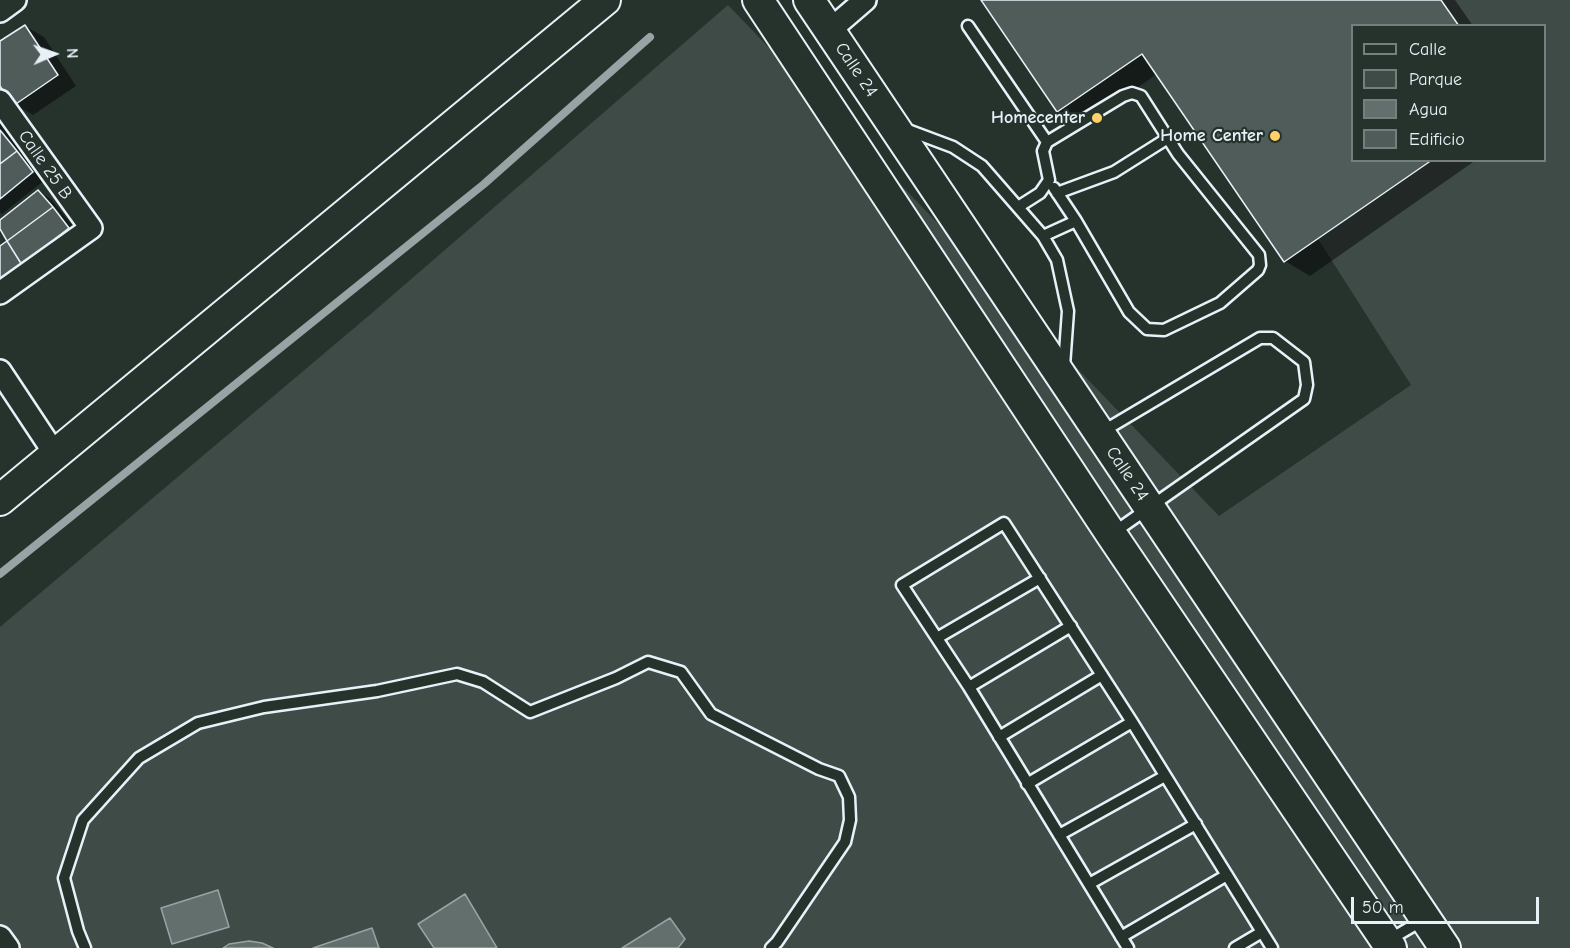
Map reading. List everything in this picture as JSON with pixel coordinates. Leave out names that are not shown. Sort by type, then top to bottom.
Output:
[{"type":"street","points":[[0,11],[15,0]]},
{"type":"street","points":[[0,500],[605,0]]},
{"type":"street","name":"Calle 24","points":[[809,0],[1445,948]]},
{"type":"street","points":[[829,31],[865,0]]},
{"type":"street","points":[[764,3],[1384,946]]},
{"type":"street","name":"Calle 25 B","points":[[0,101],[91,228],[0,293]]},
{"type":"street","points":[[0,371],[55,454]]},
{"type":"street","points":[[0,937],[8,948]]},
{"type":"lane","points":[[968,26],[1047,142]]},
{"type":"lane","points":[[1132,93],[1141,96],[1168,138],[1178,154],[1259,255],[1260,265],[1258,270],[1220,303],[1164,330],[1147,329],[1129,312],[1076,221],[1049,180],[1043,151],[1047,142],[1123,96],[1132,93]]},
{"type":"lane","points":[[894,125],[953,147],[982,166],[1043,236],[1057,260],[1068,311],[1063,379]]},
{"type":"lane","points":[[1057,193],[1114,172],[1168,138]]},
{"type":"lane","points":[[1018,207],[1040,193],[1049,180]]},
{"type":"lane","points":[[1043,236],[1076,221]]},
{"type":"lane","points":[[1100,433],[1260,338],[1273,338],[1304,362],[1307,385],[1304,399],[1111,534]]},
{"type":"lane","points":[[1128,948],[969,687],[903,585],[1004,523],[1132,722],[1272,948]]},
{"type":"lane","points":[[938,638],[1040,578]]},
{"type":"lane","points":[[969,687],[1071,626]]},
{"type":"lane","points":[[85,948],[78,932],[64,878],[83,820],[139,758],[198,723],[264,707],[377,691],[458,674],[483,682],[530,712],[616,678],[648,662],[681,672],[711,714],[819,769],[839,776],[849,796],[850,820],[845,842],[771,948]]},
{"type":"lane","points":[[999,736],[1102,675]]},
{"type":"lane","points":[[1028,784],[1132,722]]},
{"type":"lane","points":[[1059,835],[1165,776]]},
{"type":"lane","points":[[1089,884],[1196,824]]},
{"type":"lane","points":[[1121,936],[1227,875]]},
{"type":"lane","points":[[1384,946],[1426,919]]},
{"type":"lane","points":[[1235,948],[1262,932]]},
{"type":"green space","points":[[1441,0],[1570,0],[1570,948],[0,948],[0,627],[372,313],[728,5],[1219,516],[1411,385],[1318,239],[1431,162],[1546,162],[1546,24],[1458,24]]},
{"type":"water","points":[[218,890],[229,927],[172,944],[161,908]]},
{"type":"water","points":[[465,894],[497,948],[434,948],[418,924]]},
{"type":"water","points":[[670,918],[685,939],[678,948],[622,948]]},
{"type":"water","points":[[372,928],[379,948],[313,948],[366,930]]},
{"type":"water","points":[[249,941],[273,948],[223,948],[229,944]]},
{"type":"building","name":"Home Center","points":[[981,0],[1441,0],[1458,24],[1351,24],[1351,162],[1429,162],[1284,262],[1142,54],[1057,112]]},
{"type":"building","points":[[25,25],[58,75],[13,106],[0,86],[0,41]]},
{"type":"building","points":[[0,130],[17,151],[0,164]]},
{"type":"building","points":[[17,151],[33,172],[0,199],[0,164]]},
{"type":"building","points":[[38,190],[53,207],[7,241],[0,229],[0,220]]},
{"type":"building","points":[[53,207],[69,228],[22,265],[7,241]]},
{"type":"building","points":[[7,241],[22,265],[0,279],[0,246]]},
{"type":"waterway","points":[[0,574],[484,184],[650,37]]},
{"type":"place","name":"Homecenter","points":[[1097,118]]},
{"type":"place","name":"Home Center","points":[[1275,136]]}]
